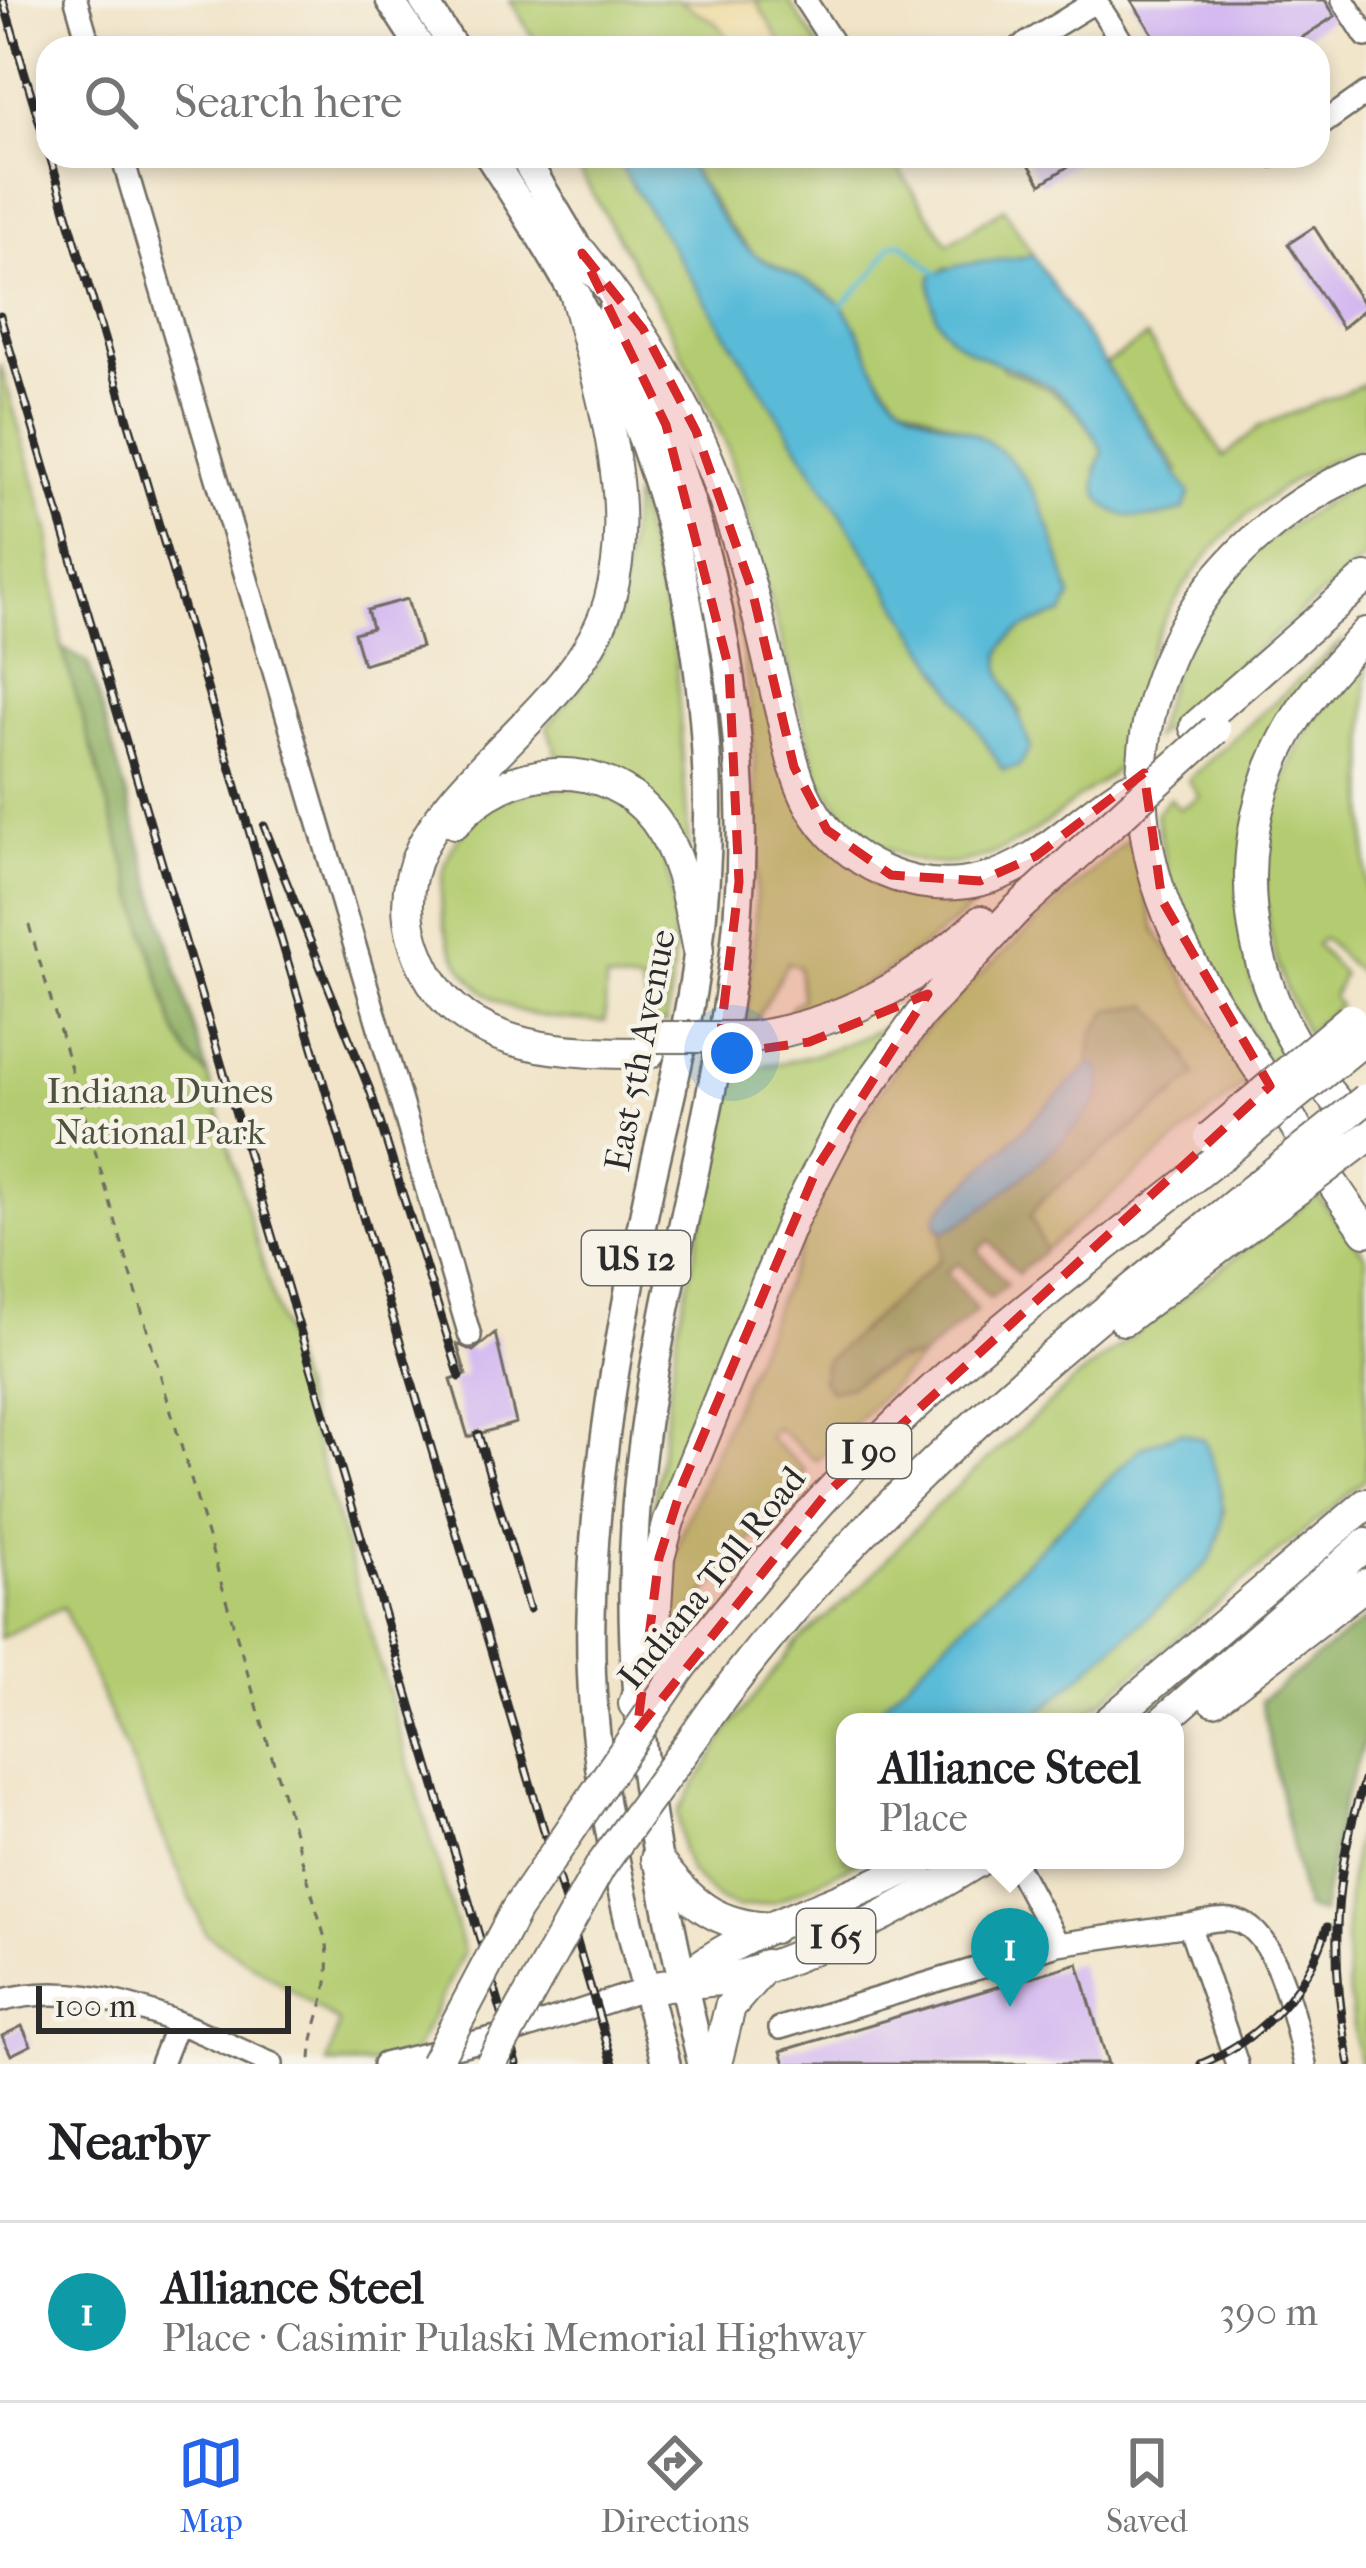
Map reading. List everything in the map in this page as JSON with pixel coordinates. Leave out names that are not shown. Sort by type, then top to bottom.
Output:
[{"type":"highway","points":[[582,253],[644,329],[696,431],[729,513],[794,767],[810,805],[854,856],[891,875],[999,898]]},
{"type":"highway","points":[[576,296],[614,473],[617,519],[610,599],[592,645],[566,685],[456,794],[423,839],[412,867],[410,928],[430,979],[447,1001],[494,1034],[553,1048],[809,1042],[886,1013],[981,945]]},
{"type":"highway","points":[[1366,468],[1288,508],[1217,573],[1168,657],[1149,713],[1144,753],[1151,860],[1186,951],[1366,1231]]},
{"type":"highway","points":[[634,1704],[654,1641],[655,1597],[669,1521],[794,1217],[836,1133],[882,1063],[981,945],[999,898],[1205,728],[1366,578]]},
{"type":"highway","points":[[750,1045],[877,999],[952,948],[1036,856],[1091,809],[1128,788],[1366,600]]},
{"type":"highway","points":[[1261,1200],[1366,1135],[1321,1084],[1278,1018],[1253,939],[1250,894],[1259,806],[1275,761],[1320,683],[1366,633]]},
{"type":"highway","points":[[650,1045],[552,1032],[479,1004],[445,968],[428,921],[426,895],[439,848],[468,808],[517,779],[578,773],[609,782],[655,819],[671,847],[698,951]]},
{"type":"highway","name":"Indiana Toll Road","points":[[435,2064],[516,1910],[681,1668],[750,1580],[884,1436],[980,1347],[1086,1262],[1361,1020]]},
{"type":"highway","points":[[1261,1200],[1366,1099]]},
{"type":"highway","name":"I 90","points":[[491,2064],[600,1867],[803,1596],[931,1461],[1007,1392],[1086,1349],[1261,1200]]},
{"type":"highway","points":[[1119,1713],[1366,1504]]},
{"type":"highway","points":[[1172,1713],[1366,1544]]},
{"type":"highway","points":[[1184,1722],[1366,1584]]},
{"type":"highway","points":[[1141,1713],[1176,1682],[1194,1653]]},
{"type":"highway","points":[[656,1859],[694,1906],[711,1917],[743,1927],[779,1928]]},
{"type":"highway","name":"I 65","points":[[682,1980],[711,1954],[779,1928],[903,1869]]},
{"type":"highway","name":"I 65","points":[[646,1989],[682,1980],[720,1979],[769,1963],[899,1906],[964,1869]]},
{"type":"highway","points":[[716,2064],[730,2007],[769,1963]]},
{"type":"main road","points":[[390,0],[413,36]]},
{"type":"main road","points":[[423,0],[446,36]]},
{"type":"main road","name":"East 5th Avenue","points":[[497,168],[576,296],[618,381],[647,455],[685,592],[698,674],[706,816],[698,951],[623,1327],[596,1519],[593,1721],[603,1808],[666,2064]]},
{"type":"main road","name":"East 5th Avenue","points":[[530,168],[582,253],[647,381],[694,509],[729,669],[740,813],[727,1005],[662,1309],[636,1509],[634,1704],[656,1859],[702,2064]]},
{"type":"street","points":[[76,0],[86,36]]},
{"type":"street","points":[[805,0],[828,36]]},
{"type":"street","points":[[1038,36],[1096,0],[1118,36]]},
{"type":"street","points":[[1343,0],[1366,36]]},
{"type":"street","points":[[1330,118],[1366,93]]},
{"type":"street","points":[[126,168],[470,1336]]},
{"type":"street","points":[[1018,1869],[1058,1944]]},
{"type":"street","points":[[780,2028],[1058,1944],[1239,1921],[1273,1952],[1305,2064]]},
{"type":"street","points":[[1189,1924],[1237,2064]]},
{"type":"street","points":[[384,2064],[509,2034],[646,1989]]},
{"type":"street","points":[[0,2001],[31,1993],[75,1992],[177,2023],[272,2064]]},
{"type":"street","points":[[161,2064],[177,2023]]},
{"type":"path","points":[[29,925],[326,1945],[330,1983],[315,2028],[311,2064]]},
{"type":"highlighted area","points":[[582,253],[643,329],[696,431],[752,590],[794,767],[827,830],[891,875],[980,881],[1036,856],[1144,773],[1162,900],[1270,1086],[825,1495],[637,1730],[659,1558],[683,1483],[818,1166],[928,994],[809,1042],[718,1055],[739,882],[729,669],[666,425]]},
{"type":"green space","points":[[510,0],[678,0],[719,25],[726,36],[532,36]]},
{"type":"green space","points":[[755,0],[788,0],[812,36],[777,36]]},
{"type":"green space","points":[[578,168],[622,168],[1003,770],[1021,712],[1002,674],[1003,648],[1023,629],[1063,614],[973,433],[899,401],[878,375],[848,313],[825,291],[755,255],[728,225],[691,168],[898,168],[948,244],[1004,208],[1033,255],[990,266],[945,268],[1004,370],[1050,391],[1086,423],[1103,453],[1095,470],[1179,470],[1104,365],[1147,337],[1224,457],[1260,426],[1366,384],[1366,447],[1297,478],[1235,526],[1208,555],[1185,586],[1149,654],[1124,760],[1113,773],[1033,833],[999,851],[966,862],[934,864],[904,857],[874,840],[846,814],[819,778],[728,448],[670,328]]},
{"type":"green space","name":"Indiana Dunes National Park","points":[[0,363],[49,530],[62,648],[174,1027],[190,1057],[208,1076],[464,1952],[408,2064],[327,2064],[339,2023],[206,1934],[63,1607],[0,1638]]},
{"type":"green space","points":[[1366,477],[1366,557],[1153,738],[1177,654],[1254,548]]},
{"type":"green space","points":[[634,494],[675,647],[690,862],[587,762],[559,759],[547,727],[595,667],[618,616]]},
{"type":"green space","points":[[723,541],[785,758],[847,858],[995,888],[874,979],[786,1016],[802,1000],[799,967],[788,962],[755,1022],[745,1023],[756,901],[755,781],[744,661]]},
{"type":"green space","points":[[1344,639],[1292,704],[1245,935],[1253,985],[1281,1054],[1269,1064],[1172,898],[1156,813],[1170,798],[1180,809],[1200,797],[1188,780]]},
{"type":"green space","points":[[62,648],[88,663],[208,1076],[190,1057],[174,1027]]},
{"type":"green space","points":[[1366,655],[1366,980],[1323,938],[1316,945],[1343,974],[1333,997],[1339,1006],[1306,1033],[1270,932],[1265,882],[1269,834],[1281,787],[1302,741],[1330,697]]},
{"type":"green space","points":[[539,788],[596,791],[627,806],[649,829],[664,858],[672,890],[673,959],[666,1023],[655,1022],[640,984],[606,980],[605,1022],[546,1017],[512,1008],[485,992],[464,970],[442,915],[449,856],[463,830],[486,808]]},
{"type":"green space","points":[[1130,837],[1155,929],[1248,1081],[1045,1250],[1030,1215],[1043,1198],[1177,1095],[1188,1056],[1149,1005],[1093,1033],[1089,1065],[940,1210],[936,1225],[942,1232],[940,1259],[825,1362],[822,1380],[831,1391],[921,1358],[816,1461],[776,1427],[768,1438],[806,1471],[669,1639],[671,1568],[684,1526],[833,1169],[914,1042],[973,981]]},
{"type":"green space","points":[[1149,1005],[1173,1031],[1196,1076],[1043,1198],[1030,1216],[1045,1250],[1018,1274],[989,1241],[978,1250],[1007,1284],[990,1299],[958,1263],[946,1272],[977,1310],[921,1358],[894,1359],[850,1386],[831,1391],[822,1380],[825,1362],[940,1259],[942,1232],[1022,1177],[1097,1101],[1098,1066],[1089,1065],[1093,1033],[1110,1010]]},
{"type":"green space","points":[[893,1023],[896,1028],[658,1517],[653,1510],[678,1326],[737,1068],[817,1054]]},
{"type":"green space","points":[[1317,1195],[1366,1256],[1366,1479],[1088,1713],[1039,1713],[1209,1562],[1224,1510],[1204,1441],[1181,1432],[1140,1448],[875,1713],[836,1713],[836,1869],[844,1869],[776,1902],[737,1908],[718,1899],[690,1872],[682,1851],[678,1812],[732,1725],[798,1641],[861,1587],[936,1506],[1079,1377]]},
{"type":"green space","points":[[1366,1619],[1366,1736],[1340,1812],[1322,1913],[1305,1909],[1261,1700]]},
{"type":"green space","points":[[1366,1800],[1366,2064],[1360,2064],[1349,1997],[1346,1932],[1351,1866]]},
{"type":"sand","points":[[678,0],[755,0],[777,36],[726,36],[719,25]]},
{"type":"water","points":[[622,168],[690,168],[716,212],[748,249],[816,286],[845,310],[892,394],[919,412],[993,445],[1026,480],[1049,525],[1071,597],[1063,614],[1030,625],[1011,637],[1001,651],[1005,683],[1030,748],[1019,767],[1003,770]]},
{"type":"water","points":[[1033,255],[1190,494],[1184,509],[1148,517],[1115,512],[1097,491],[1096,474],[1103,453],[1070,404],[1042,382],[965,348],[939,321],[931,276],[967,264]]},
{"type":"water","points":[[1089,1065],[1098,1066],[1102,1084],[1085,1117],[1001,1194],[942,1232],[935,1219],[940,1210]]},
{"type":"water","points":[[1181,1432],[1204,1440],[1222,1501],[1220,1532],[1209,1562],[1039,1713],[875,1713],[1140,1448]]},
{"type":"building","points":[[1131,0],[1325,0],[1335,16],[1304,36],[1154,36]]},
{"type":"building","points":[[1031,168],[1066,168],[1041,184]]},
{"type":"building","points":[[1314,227],[1366,308],[1342,328],[1288,244]]},
{"type":"building","points":[[407,599],[421,647],[363,664],[354,633],[372,628],[367,610]]},
{"type":"building","points":[[495,1333],[516,1423],[468,1437],[451,1380],[466,1375],[457,1344],[473,1351]]},
{"type":"building","points":[[1078,1963],[1108,2064],[785,2064],[781,2051]]},
{"type":"building","points":[[22,2026],[31,2045],[11,2055],[2,2036]]},
{"type":"waterway","points":[[841,306],[874,273],[891,245],[901,242],[936,273]]},
{"type":"railway","points":[[3,0],[36,111]]},
{"type":"railway","points":[[54,168],[613,2064]]},
{"type":"railway","points":[[0,316],[517,2064]]},
{"type":"railway","points":[[264,826],[371,1093],[460,1377]]},
{"type":"railway","points":[[478,1434],[529,1609]]},
{"type":"railway","points":[[1350,2064],[1339,1990],[1337,1918],[1346,1848],[1366,1775]]},
{"type":"railway","points":[[1201,2064],[1243,2041],[1279,2009],[1308,1971],[1327,1927]]},
{"type":"place","name":"Alliance Steel","points":[[1010,2007]]}]
